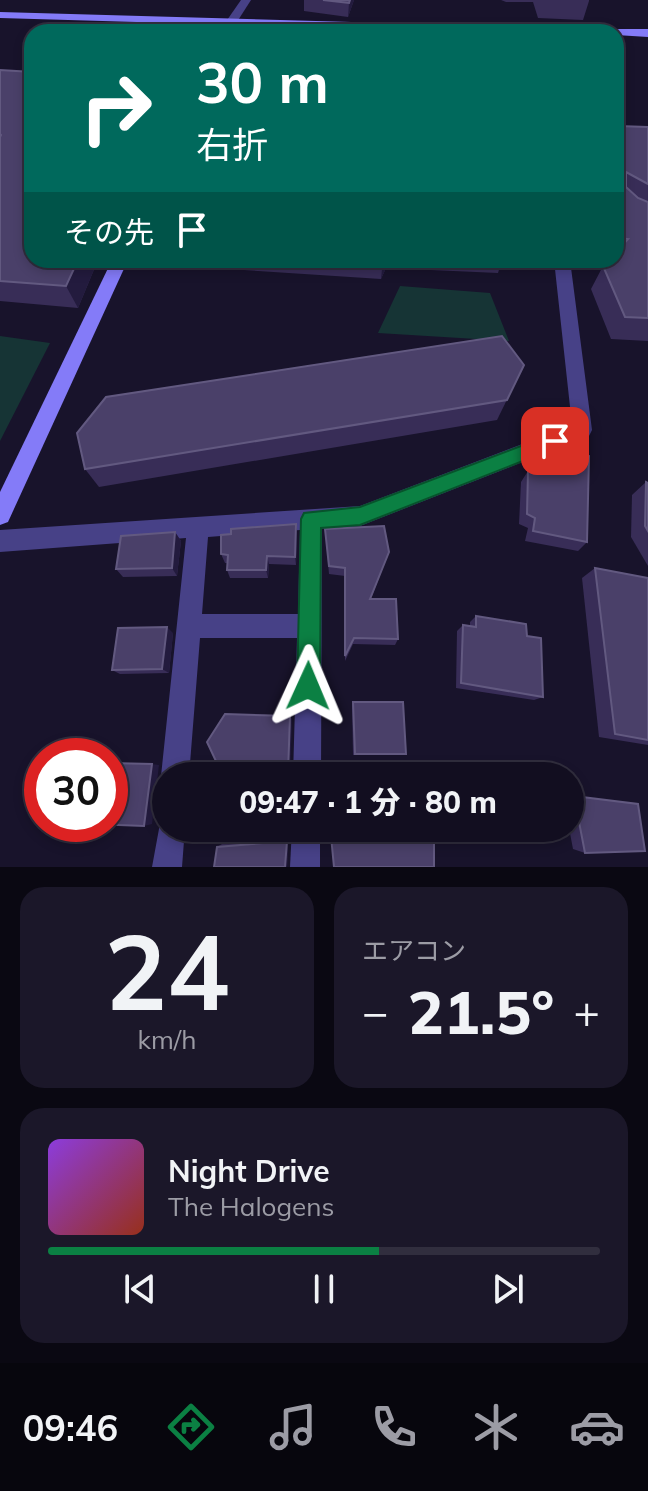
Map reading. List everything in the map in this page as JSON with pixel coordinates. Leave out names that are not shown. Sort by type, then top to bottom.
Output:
[{"type":"main road","points":[[0,15],[172,24]]},
{"type":"main road","points":[[624,32],[648,33]]},
{"type":"main road","points":[[0,515],[116,268]]},
{"type":"street","points":[[231,24],[246,0]]},
{"type":"street","points":[[0,541],[360,516],[582,430],[563,268]]},
{"type":"street","points":[[307,762],[311,519]]},
{"type":"street","points":[[176,762],[198,527]]},
{"type":"street","points":[[189,626],[309,626]]},
{"type":"street","points":[[167,867],[170,842]]},
{"type":"street","points":[[305,867],[306,842]]},
{"type":"green space","points":[[400,286],[490,293],[509,341],[378,333]]},
{"type":"green space","points":[[0,336],[50,343],[0,441]]},
{"type":"building","points":[[323,0],[350,0],[349,3]]},
{"type":"building","points":[[0,70],[24,72],[24,268],[74,268],[66,286],[0,281]]},
{"type":"building","points":[[624,126],[648,127],[648,184],[626,172],[626,187],[648,202],[648,318],[625,317],[604,268],[624,268],[624,243],[628,239],[624,239]]},
{"type":"building","points":[[502,336],[524,365],[507,400],[85,469],[77,433],[106,397]]},
{"type":"building","points":[[552,446],[589,456],[587,542],[533,531],[535,518],[527,514],[528,471],[536,473],[539,451]]},
{"type":"building","points":[[648,483],[648,531],[645,526]]},
{"type":"building","points":[[296,524],[295,557],[267,556],[266,570],[227,570],[228,555],[221,554],[221,535],[231,534],[231,529]]},
{"type":"building","points":[[384,526],[389,552],[370,599],[396,599],[398,639],[354,638],[345,656],[345,568],[329,566],[325,529]]},
{"type":"building","points":[[175,532],[172,568],[116,569],[121,536]]},
{"type":"building","points":[[595,568],[648,578],[648,740],[615,734]]},
{"type":"building","points":[[476,616],[526,624],[527,636],[541,638],[543,697],[461,683],[463,625],[476,627]]},
{"type":"building","points":[[167,627],[162,669],[112,670],[118,628]]},
{"type":"building","points":[[353,702],[403,702],[406,754],[355,754]]},
{"type":"building","points":[[225,714],[290,716],[288,762],[216,762],[207,742]]},
{"type":"building","points":[[128,763],[152,764],[144,826],[128,825]]},
{"type":"building","points":[[584,797],[638,804],[645,851],[585,853]]},
{"type":"building","points":[[287,842],[285,867],[214,867],[217,847]]},
{"type":"building","points":[[332,842],[434,842],[434,867],[334,867]]},
{"type":"route","points":[[308,686],[311,519],[360,516],[555,441]]}]
